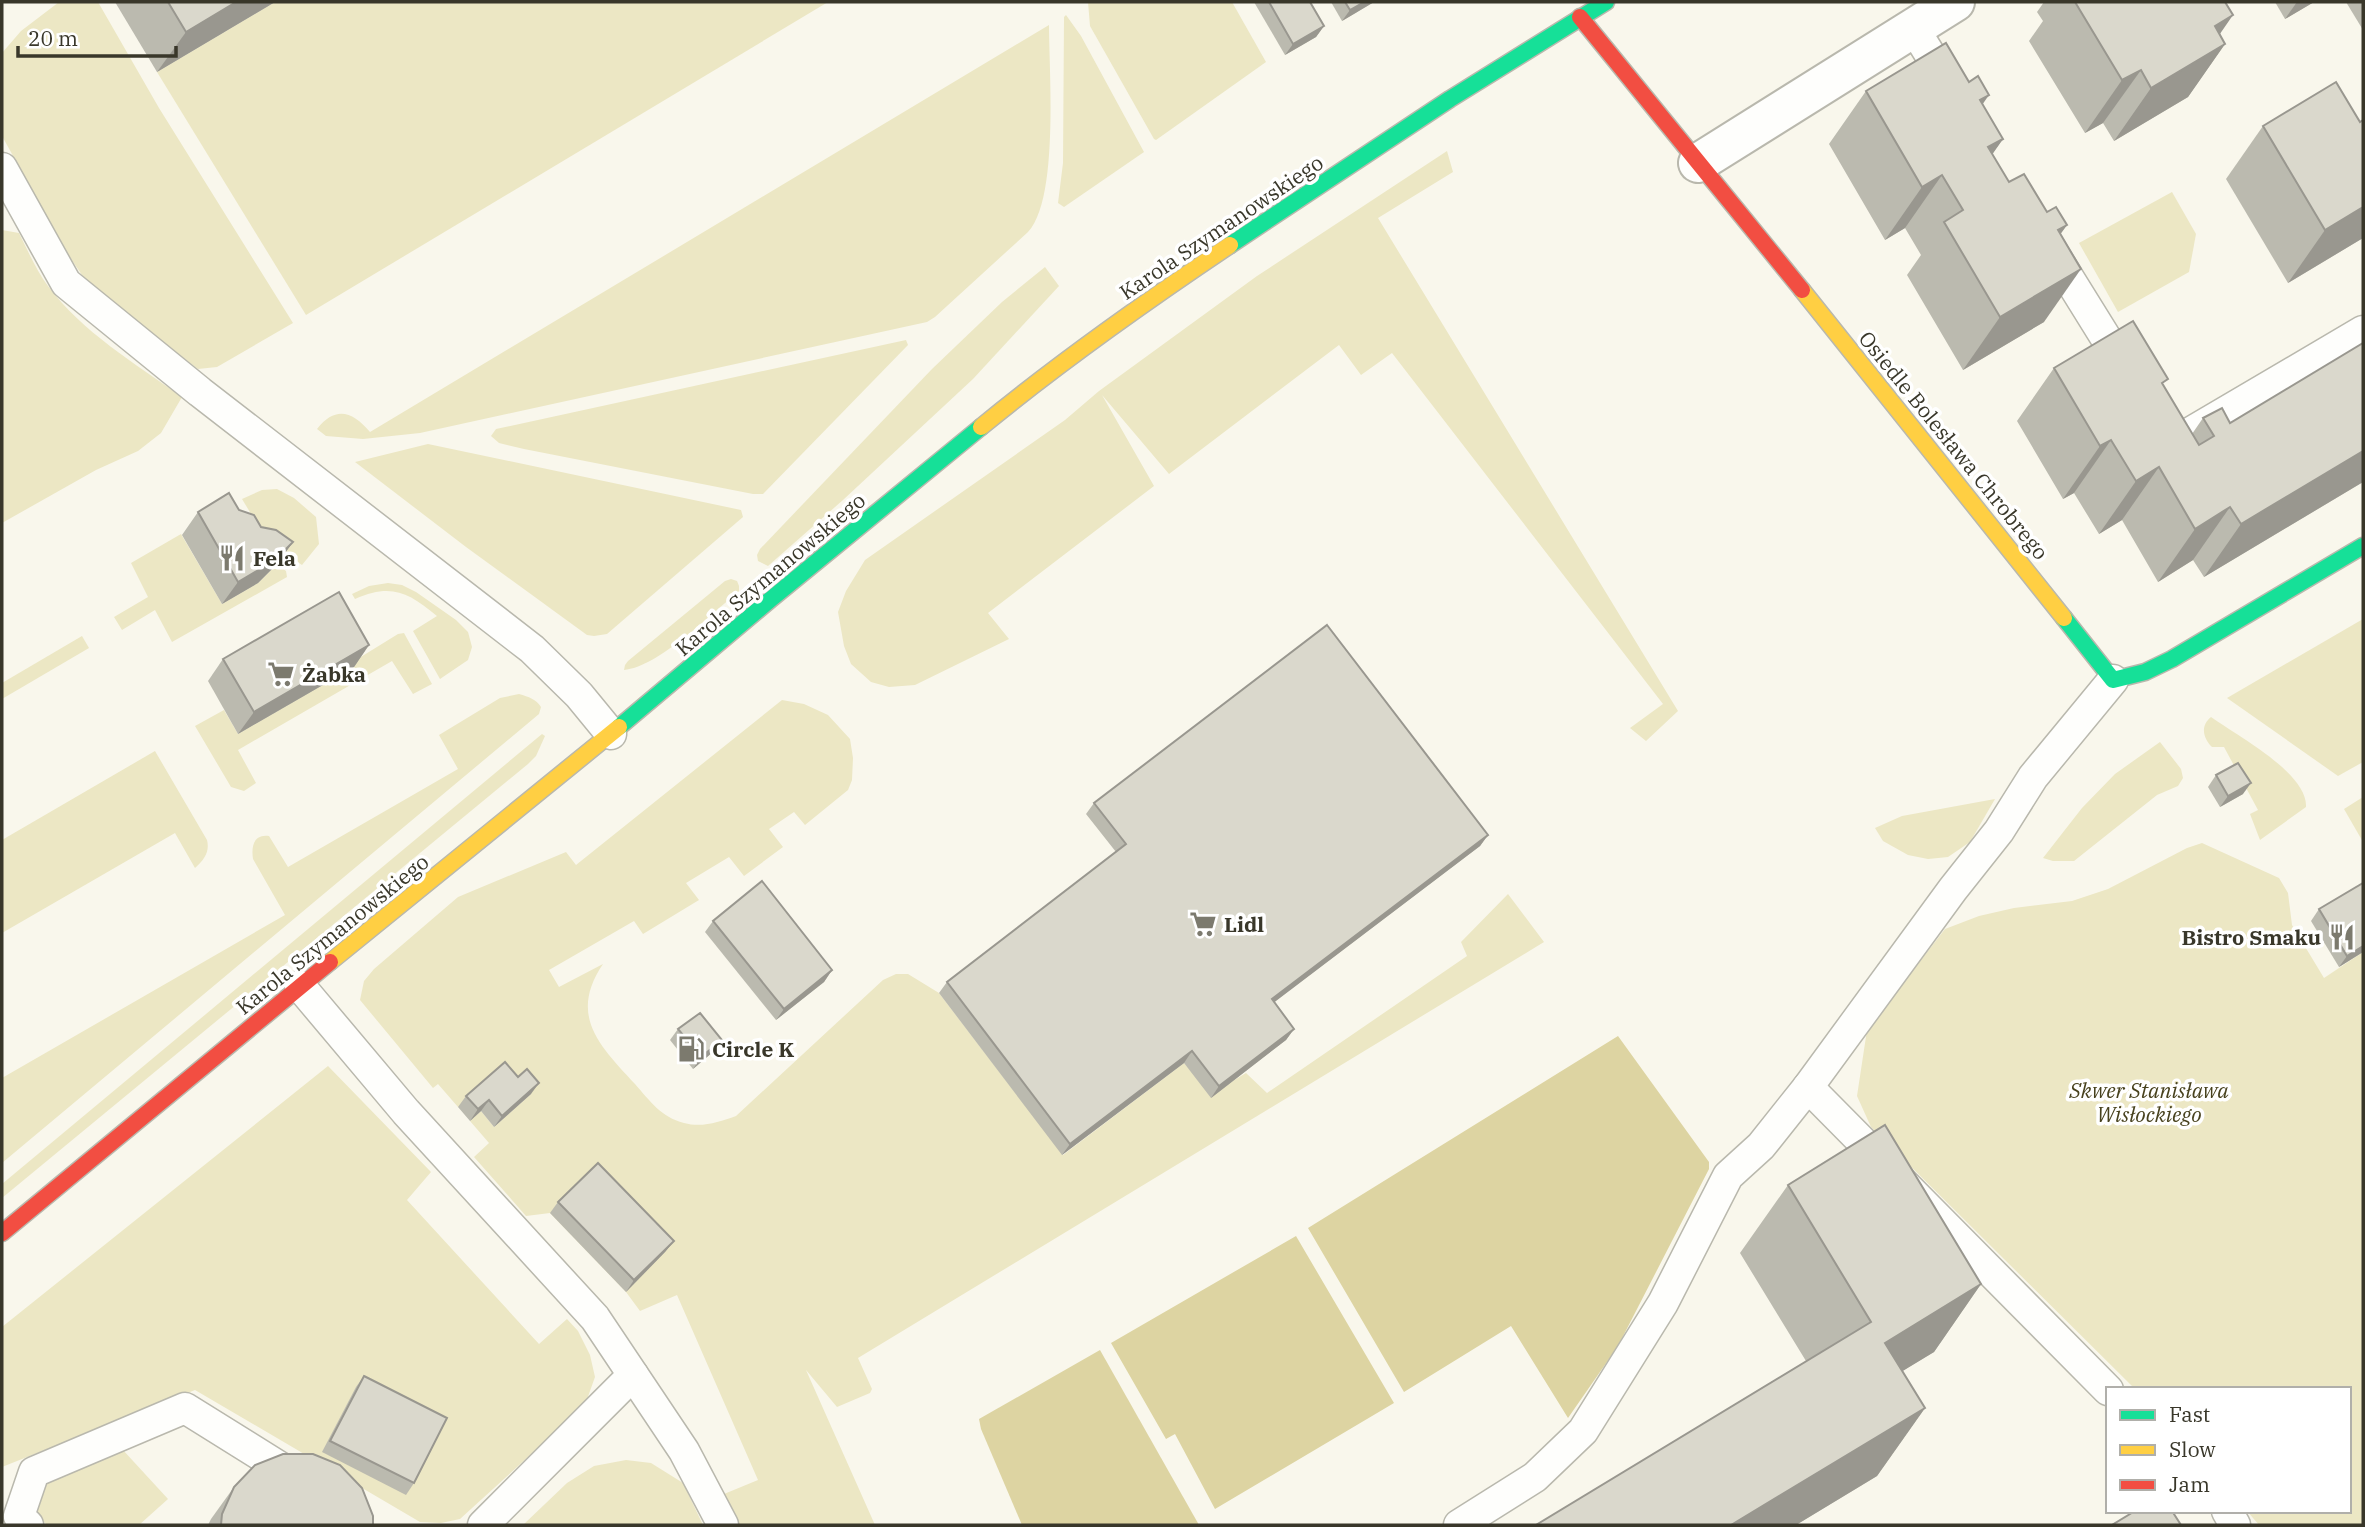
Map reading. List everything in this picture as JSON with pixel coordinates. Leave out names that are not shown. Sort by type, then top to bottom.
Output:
[{"type":"street","points":[[1698,163],[1955,2]]},
{"type":"street","name":"Osiedle Bolesława Chrobrego","points":[[1586,7],[1698,163],[2113,680]]},
{"type":"street","name":"Karola Szymanowskiego","points":[[2,1233],[998,414],[1181,278],[1586,7]]},
{"type":"street","points":[[2113,680],[2145,672],[2172,659],[2363,546]]},
{"type":"lane","points":[[1913,27],[1965,111]]},
{"type":"lane","points":[[2,167],[66,283],[200,392],[532,649],[579,695],[611,734]]},
{"type":"lane","points":[[2037,227],[2171,444],[2363,331]]},
{"type":"lane","points":[[1459,1525],[1535,1477],[1583,1431],[1663,1303],[1728,1176],[1760,1146],[1808,1087],[1999,831],[2033,777],[2113,680]]},
{"type":"lane","points":[[300,986],[406,1112],[595,1318],[684,1451],[723,1525]]},
{"type":"lane","points":[[1808,1087],[2106,1388]]},
{"type":"lane","points":[[482,1525],[633,1376]]},
{"type":"lane","points":[[28,1525],[19,1516],[34,1472],[185,1408],[330,1498]]},
{"type":"green space","points":[[59,2],[98,2],[159,108],[293,323],[217,367],[198,369],[99,294],[67,253],[2,136],[2,53],[21,31]]},
{"type":"green space","points":[[275,2],[828,2],[306,315],[157,72]]},
{"type":"green space","points":[[1088,2],[1232,2],[1266,62],[1156,140],[1090,26]]},
{"type":"green space","points":[[1066,15],[1081,36],[1144,152],[1064,207],[1058,203],[1063,163]]},
{"type":"green space","points":[[1049,25],[1050,134],[1044,192],[1038,216],[1028,232],[927,322],[420,433],[363,439],[326,436],[317,429],[331,417],[344,414],[357,420],[370,432]]},
{"type":"green space","points":[[1447,151],[1453,172],[1378,218],[1678,711],[1646,741],[1630,728],[1663,704],[1392,353],[1361,375],[1339,345],[1169,474],[1102,395],[1154,486],[988,613],[1009,639],[915,685],[889,687],[871,682],[851,664],[844,646],[838,612],[846,591],[865,560],[1065,420],[1099,391],[1257,276]]},
{"type":"green space","points":[[2172,192],[2196,234],[2189,272],[2118,312],[2079,243]]},
{"type":"green space","points":[[2,230],[19,233],[44,280],[62,303],[93,333],[182,397],[161,433],[138,451],[96,470],[2,523]]},
{"type":"green space","points":[[1045,267],[1059,286],[973,379],[768,566],[758,561],[760,549],[932,369],[1002,302]]},
{"type":"green space","points":[[906,340],[908,345],[763,494],[524,449],[499,443],[491,436],[496,429]]},
{"type":"green space","points":[[428,444],[741,510],[743,517],[607,634],[587,635],[355,462]]},
{"type":"green space","points":[[277,489],[294,498],[316,517],[319,544],[302,565],[268,542],[242,499],[262,490]]},
{"type":"green space","points":[[181,534],[222,604],[258,583],[277,564],[286,571],[287,577],[172,642],[155,610],[122,630],[114,617],[148,597],[131,563]]},
{"type":"green space","points":[[725,581],[737,581],[739,591],[668,650],[638,667],[624,670],[628,661]]},
{"type":"green space","points":[[388,583],[402,585],[416,592],[456,620],[468,632],[472,647],[468,660],[440,679],[413,631],[437,616],[417,601],[399,593],[379,592],[355,599],[352,594],[369,586]]},
{"type":"green space","points":[[2363,619],[2363,762],[2338,776],[2227,698]]},
{"type":"green space","points":[[404,633],[432,684],[413,694],[392,661],[238,750],[256,783],[244,791],[231,787],[195,726],[224,710],[238,734],[353,667],[351,663]]},
{"type":"green space","points":[[82,636],[89,648],[2,699],[2,683]]},
{"type":"green space","points":[[519,694],[537,702],[541,707],[539,714],[2,1163],[2,1078],[285,915],[253,859],[253,845],[257,839],[269,836],[288,867],[458,769],[439,735],[500,698]]},
{"type":"green space","points":[[782,700],[804,704],[828,715],[850,739],[853,758],[852,780],[848,790],[805,825],[794,812],[769,829],[783,847],[744,876],[729,857],[686,883],[699,900],[643,934],[634,921],[549,970],[559,987],[603,964],[588,999],[589,1015],[600,1043],[662,1113],[684,1123],[704,1125],[736,1116],[883,980],[896,974],[908,974],[939,993],[1063,1155],[1184,1063],[1211,1094],[1246,1073],[1267,1093],[1467,956],[1461,942],[1508,894],[1544,942],[858,1358],[872,1389],[870,1393],[837,1407],[806,1370],[875,1525],[738,1525],[724,1494],[758,1480],[677,1295],[640,1311],[626,1292],[550,1213],[526,1216],[474,1157],[489,1143],[470,1121],[481,1111],[494,1127],[531,1094],[458,1107],[438,1084],[433,1088],[360,1000],[364,981],[374,969],[458,897],[566,852],[576,865]]},
{"type":"green space","points":[[2211,717],[2269,756],[2296,781],[2304,794],[2306,807],[2260,840],[2250,814],[2258,810],[2224,747],[2212,747],[2206,740],[2204,728]]},
{"type":"green space","points":[[542,734],[545,736],[536,756],[528,764],[2,1198],[2,1184]]},
{"type":"green space","points":[[2160,742],[2181,769],[2183,778],[2178,786],[2157,795],[2074,861],[2043,858],[2082,808],[2115,774]]},
{"type":"green space","points":[[155,751],[207,840],[206,856],[201,862],[195,868],[175,833],[2,933],[2,840]]},
{"type":"green space","points":[[2363,797],[2363,842],[2344,809]]},
{"type":"green space","points":[[1995,799],[1970,842],[1948,857],[1928,859],[1908,855],[1883,841],[1875,828],[1902,816]]},
{"type":"green space","name":"Skwer Stanisława Wisłockiego","points":[[2202,843],[2279,878],[2288,893],[2292,925],[2324,978],[2363,952],[2363,1525],[2259,1525],[2249,1513],[2351,1513],[2351,1387],[2133,1387],[1871,1127],[1857,1096],[1867,1030],[1945,929],[1979,916],[2014,908],[2072,901],[2108,889],[2187,848]]},
{"type":"green space","points":[[328,1066],[431,1172],[407,1200],[539,1344],[567,1319],[578,1331],[590,1355],[595,1377],[585,1405],[460,1519],[441,1523],[420,1522],[195,1390],[2,1467],[2,1327]]},
{"type":"green space","points":[[122,1449],[168,1499],[139,1525],[47,1525],[33,1511],[46,1481]]},
{"type":"green space","points":[[626,1460],[651,1463],[683,1483],[703,1525],[523,1525],[567,1483],[594,1466]]},
{"type":"shaded area","points":[[1618,1036],[1709,1162],[1709,1169],[1618,1346],[1568,1418],[1511,1326],[1404,1392],[1308,1228]]},
{"type":"shaded area","points":[[1296,1236],[1394,1403],[1215,1509],[1175,1434],[1166,1439],[1111,1343]]},
{"type":"shaded area","points":[[1100,1350],[1199,1525],[1022,1525],[979,1419]]},
{"type":"building","points":[[168,2],[236,2],[186,32]]},
{"type":"building","points":[[1269,2],[1310,2],[1324,26],[1293,44]]},
{"type":"building","points":[[1345,2],[1364,2],[1350,10]]},
{"type":"building","points":[[2075,2],[2225,2],[2233,15],[2215,26],[2225,44],[2151,88],[2141,70],[2122,80]]},
{"type":"building","points":[[1946,43],[1969,82],[1978,76],[1989,95],[1980,100],[2003,139],[1988,147],[2009,182],[2024,174],[2047,212],[2056,207],[2067,225],[2058,230],[2081,269],[2000,317],[1944,222],[1963,210],[1942,175],[1922,187],[1866,91]]},
{"type":"building","points":[[2336,82],[2360,122],[2363,120],[2363,207],[2325,230],[2263,126]]},
{"type":"building","points":[[2133,321],[2168,379],[2162,383],[2199,445],[2214,436],[2203,418],[2222,408],[2230,423],[2363,343],[2363,451],[2241,524],[2230,507],[2195,529],[2159,467],[2136,481],[2111,440],[2100,446],[2054,368]]},
{"type":"building","points":[[229,493],[239,510],[254,515],[261,527],[276,530],[293,542],[274,561],[238,582],[198,512]]},
{"type":"building","name":"Żabka","points":[[339,592],[369,645],[254,712],[223,659]]},
{"type":"building","name":"Lidl","points":[[1327,625],[1488,835],[1272,999],[1294,1029],[1219,1086],[1192,1051],[1070,1144],[947,982],[1126,844],[1094,803]]},
{"type":"building","points":[[2238,763],[2251,783],[2228,796],[2216,775]]},
{"type":"building","points":[[762,881],[832,970],[784,1009],[713,921]]},
{"type":"building","name":"Bistro Smaku","points":[[2363,883],[2363,946],[2347,956],[2319,909]]},
{"type":"building","points":[[700,1013],[722,1040],[701,1057],[678,1029]]},
{"type":"building","points":[[505,1062],[518,1077],[527,1069],[539,1083],[502,1116],[489,1100],[478,1109],[466,1096]]},
{"type":"building","points":[[1885,1125],[1981,1284],[1885,1343],[1925,1408],[1731,1525],[1536,1525],[1871,1322],[1788,1185]]},
{"type":"building","points":[[598,1163],[674,1241],[634,1280],[558,1202]]},
{"type":"building","points":[[364,1376],[447,1418],[414,1483],[330,1441]]},
{"type":"building","points":[[283,1454],[313,1454],[340,1465],[362,1488],[373,1516],[373,1525],[221,1525],[222,1514],[234,1487],[255,1465]]},
{"type":"building","points":[[2132,1513],[2173,1513],[2181,1525],[2112,1525]]},
{"type":"traffic: fast","points":[[1230,245],[1450,99],[1606,2]]},
{"type":"traffic: fast","points":[[619,727],[981,427]]},
{"type":"traffic: fast","points":[[2064,618],[2113,680],[2145,672],[2172,659],[2363,546]]},
{"type":"traffic: slow","points":[[981,427],[1103,333],[1230,245]]},
{"type":"traffic: slow","points":[[1802,290],[2064,618]]},
{"type":"traffic: slow","points":[[330,962],[619,727]]},
{"type":"traffic: jam","points":[[1580,17],[1802,290]]},
{"type":"traffic: jam","points":[[2,1233],[330,962]]},
{"type":"place","name":"Fela","points":[[232,558]]},
{"type":"place","name":"Żabka","points":[[281,674]]},
{"type":"place","name":"Lidl","points":[[1203,924]]},
{"type":"place","name":"Bistro Smaku","points":[[2342,937]]},
{"type":"place","name":"Circle K","points":[[691,1049]]}]
